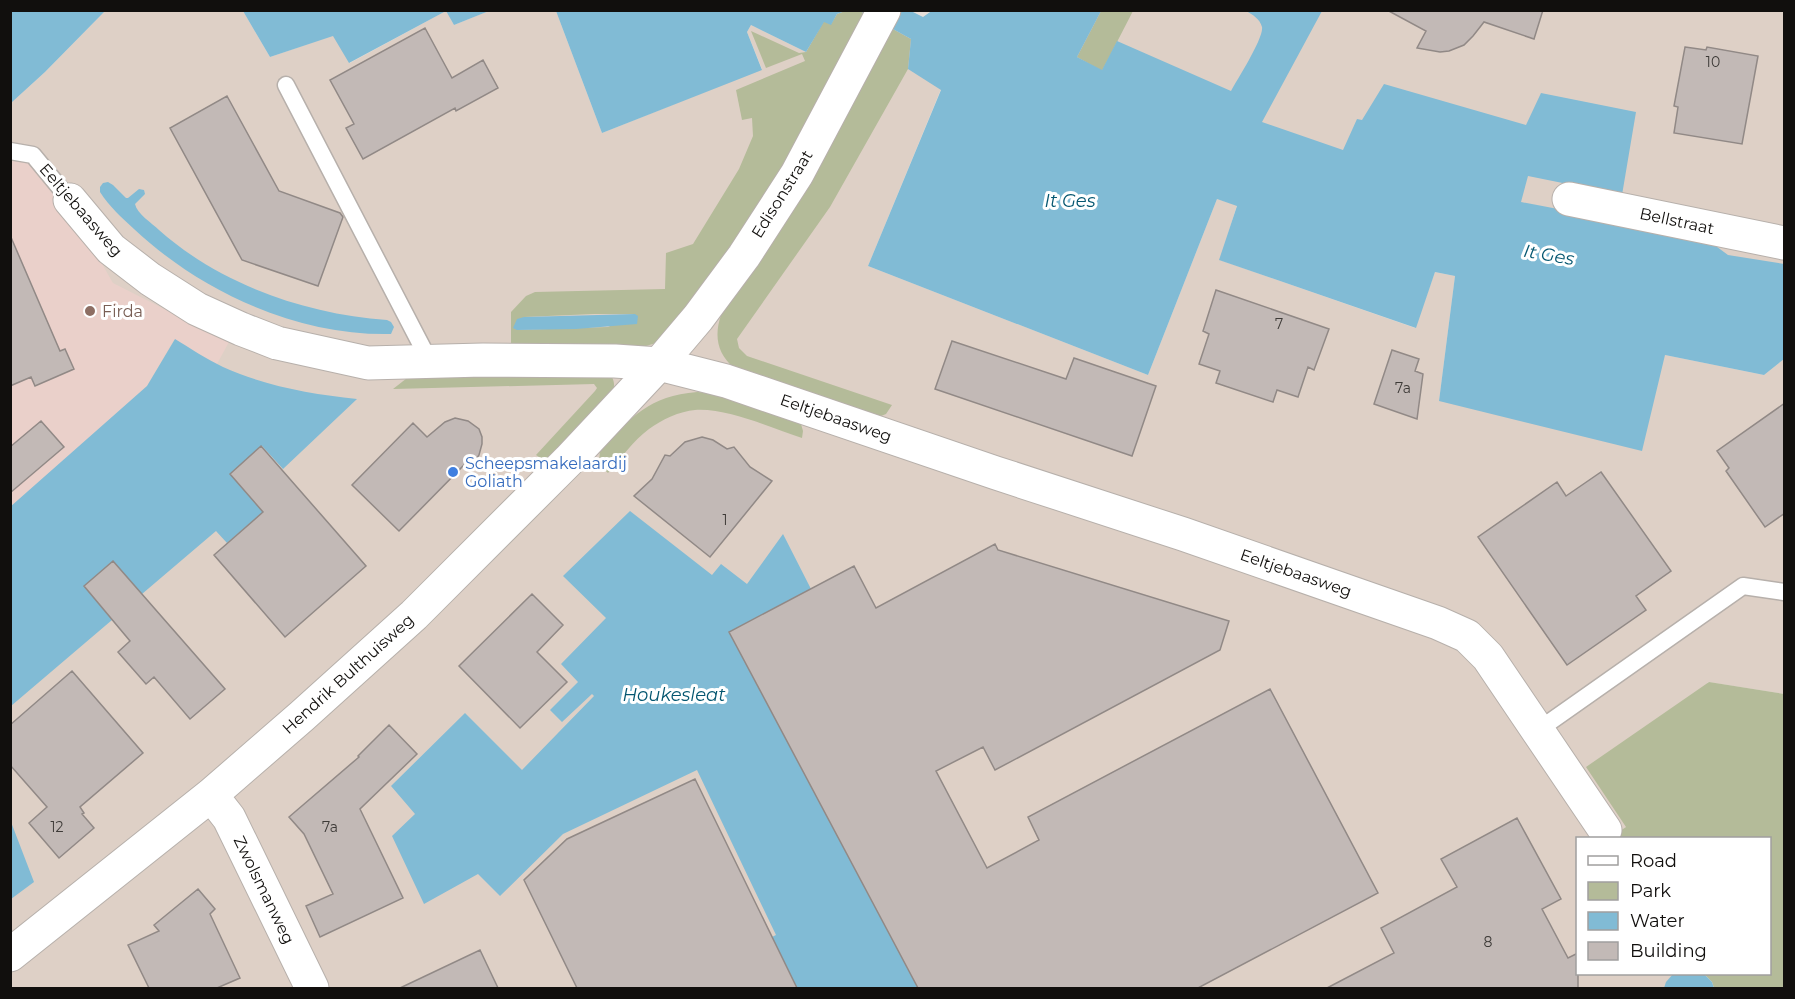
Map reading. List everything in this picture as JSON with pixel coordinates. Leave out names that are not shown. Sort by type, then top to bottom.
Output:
[{"type":"street","name":"Edisonstraat","points":[[659,364],[698,318],[744,256],[796,174],[880,17]]},
{"type":"street","name":"Bellstraat","points":[[1569,199],[1785,243]]},
{"type":"street","name":"Eeltjebaasweg","points":[[70,200],[111,249],[150,279],[197,309],[277,343],[368,363],[483,360],[659,364],[726,381],[1183,534],[1438,623],[1467,636],[1488,657],[1605,830]]},
{"type":"street","name":"Hendrik Bulthuisweg","points":[[10,955],[211,795],[414,615],[569,460],[659,364]]},
{"type":"street","name":"Zwolsmanweg","points":[[211,795],[229,818],[312,988]]},
{"type":"lane","points":[[286,85],[430,362]]},
{"type":"lane","name":"Eeltjebaasweg","points":[[10,152],[33,155],[70,200]]},
{"type":"lane","points":[[1538,731],[1743,586],[1785,592]]},
{"type":"shaded area","points":[[105,11],[243,11],[270,57],[334,35],[350,63],[446,11],[454,25],[489,11],[556,11],[602,133],[762,69],[747,32],[751,25],[806,52],[845,11],[860,11],[911,39],[941,89],[868,266],[1148,375],[1217,199],[1237,205],[1220,260],[1415,328],[1435,272],[1455,276],[1439,401],[1665,355],[1764,375],[1784,359],[1784,694],[1708,682],[1626,827],[1611,837],[1576,837],[1576,975],[1682,975],[1676,988],[11,988],[11,103]]},
{"type":"shaded area","points":[[989,11],[1784,11],[1784,267],[1469,205],[1092,82]]},
{"type":"shaded area","name":"Firda","points":[[26,160],[33,166],[74,215],[113,283],[229,342],[217,364],[174,340],[147,386],[11,507],[10,162]]},
{"type":"green space","points":[[845,11],[860,11],[866,14],[780,171],[713,274],[659,342],[643,347],[516,349],[511,343],[511,312],[526,296],[535,292],[665,289],[666,253],[693,244],[739,169],[753,136],[752,118],[742,120],[736,90],[805,61],[802,54],[766,68],[751,31],[799,53],[806,52],[824,21],[831,24],[837,14]],"holes":[[[635,314],[608,327],[517,330],[524,317]]]},
{"type":"green space","points":[[1101,11],[1133,11],[1102,71],[1077,57]]},
{"type":"green space","points":[[891,28],[911,39],[908,69],[830,207],[737,339],[739,348],[747,356],[892,405],[886,414],[881,416],[734,368],[718,344],[718,330],[721,315]]},
{"type":"green space","points":[[416,371],[610,374],[614,386],[612,394],[551,458],[542,459],[536,455],[595,391],[597,388],[594,384],[393,389]]},
{"type":"green space","points":[[697,392],[712,393],[801,424],[802,438],[735,415],[695,410],[671,416],[649,429],[632,444],[608,473],[599,464],[600,449],[642,410],[666,398]]},
{"type":"green space","points":[[1709,682],[1784,694],[1784,988],[1714,988],[1705,975],[1771,975],[1771,837],[1611,837],[1626,827],[1586,767]]},
{"type":"water","points":[[11,10],[105,10],[105,11],[11,103]]},
{"type":"water","points":[[446,10],[489,11],[454,25]]},
{"type":"water","points":[[556,10],[845,11],[837,14],[831,25],[824,22],[806,52],[751,25],[747,32],[762,70],[602,133]]},
{"type":"water","name":"It Ges","points":[[933,10],[1101,11],[1077,57],[1102,70],[1117,41],[1231,91],[1255,49],[1262,27],[1253,15],[1246,11],[1322,11],[1262,122],[1343,150],[1357,119],[1362,120],[1384,84],[1526,125],[1541,93],[1636,112],[1622,195],[1528,176],[1521,202],[1709,241],[1728,255],[1784,264],[1784,359],[1764,375],[1665,355],[1642,451],[1439,401],[1455,276],[1435,272],[1416,328],[1219,260],[1237,206],[1217,199],[1148,375],[868,266],[941,90],[908,69],[911,39],[860,11],[911,11],[923,17]]},
{"type":"water","points":[[243,11],[446,11],[349,63],[333,36],[270,57]]},
{"type":"water","points":[[108,182],[126,198],[139,189],[144,190],[145,194],[135,204],[136,208],[159,230],[209,266],[237,281],[296,303],[356,317],[387,320],[394,327],[391,334],[356,333],[286,318],[253,306],[220,290],[160,252],[125,221],[100,192],[103,183]]},
{"type":"water","points":[[635,314],[638,316],[637,324],[576,329],[517,330],[513,328],[517,319],[524,317]]},
{"type":"water","points":[[175,339],[239,374],[305,392],[357,399],[283,469],[262,446],[230,474],[263,512],[227,543],[216,531],[142,594],[113,561],[84,586],[112,620],[11,706],[10,507],[147,386]]},
{"type":"water","name":"Houkesleat","points":[[630,511],[712,575],[721,564],[747,584],[783,534],[811,589],[729,632],[918,988],[797,988],[785,963],[731,988],[664,988],[776,935],[697,770],[563,834],[500,896],[478,874],[424,904],[392,836],[415,814],[391,786],[465,713],[522,770],[594,696],[592,694],[562,722],[550,710],[578,682],[561,664],[606,618],[563,576]]},
{"type":"water","points":[[11,822],[34,882],[10,899]]},
{"type":"water","points":[[1672,975],[1705,975],[1714,988],[1664,988]]},
{"type":"building","points":[[1387,10],[1543,10],[1534,39],[1484,22],[1464,45],[1440,52],[1417,48],[1426,31]]},
{"type":"building","points":[[425,28],[452,78],[483,60],[498,88],[456,111],[455,108],[363,159],[346,128],[354,124],[330,80]]},
{"type":"building","points":[[1685,47],[1706,50],[1707,47],[1758,56],[1742,144],[1674,133],[1678,107],[1674,106]]},
{"type":"building","points":[[227,96],[279,191],[340,213],[343,217],[318,286],[242,260],[170,128]]},
{"type":"building","points":[[10,235],[60,351],[65,349],[74,369],[35,386],[31,377],[10,386]]},
{"type":"building","points":[[1216,290],[1329,329],[1314,370],[1308,367],[1298,397],[1277,390],[1273,402],[1216,383],[1220,371],[1199,364],[1209,334],[1203,331]]},
{"type":"building","points":[[952,341],[1066,379],[1074,358],[1156,386],[1132,456],[935,389]]},
{"type":"building","points":[[1392,350],[1419,359],[1415,371],[1423,374],[1417,419],[1374,404]]},
{"type":"building","points":[[1785,403],[1785,513],[1765,527],[1726,471],[1729,468],[1717,451]]},
{"type":"building","points":[[455,418],[468,421],[479,429],[482,444],[479,455],[471,467],[467,462],[399,531],[352,485],[413,423],[427,437],[445,422]]},
{"type":"building","points":[[41,421],[64,447],[10,493],[10,447]]},
{"type":"building","points":[[702,437],[713,440],[727,449],[734,447],[750,467],[772,481],[710,557],[634,496],[652,479],[665,455],[670,456],[685,442]]},
{"type":"building","points":[[261,446],[366,566],[285,637],[214,555],[263,512],[230,474]]},
{"type":"building","points":[[1601,472],[1671,571],[1636,596],[1646,610],[1567,665],[1478,537],[1557,482],[1566,496]]},
{"type":"building","points":[[995,544],[998,550],[1229,621],[1220,650],[995,770],[983,747],[936,771],[987,868],[1039,840],[1028,817],[1270,689],[1378,893],[1198,988],[918,988],[729,632],[854,566],[876,608]]},
{"type":"building","points":[[113,561],[225,689],[190,719],[154,677],[146,684],[118,652],[130,641],[84,586]]},
{"type":"building","points":[[532,594],[563,625],[537,652],[567,682],[520,728],[459,666]]},
{"type":"building","points":[[72,671],[143,753],[80,807],[84,813],[82,814],[94,828],[59,858],[29,823],[47,807],[10,765],[10,725]]},
{"type":"building","points":[[389,725],[417,754],[360,809],[403,898],[320,937],[306,906],[333,894],[304,834],[289,817],[359,757]]},
{"type":"building","points":[[695,779],[797,988],[577,988],[524,880],[567,839]]},
{"type":"building","points":[[1517,818],[1561,899],[1542,909],[1568,958],[1576,954],[1578,988],[1327,988],[1394,953],[1381,928],[1457,887],[1441,859]]},
{"type":"building","points":[[198,889],[215,909],[210,914],[240,978],[217,988],[149,988],[128,945],[159,931],[154,925]]},
{"type":"building","points":[[480,950],[498,988],[400,988]]},
{"type":"place","name":"Firda","points":[[90,311]]},
{"type":"place","name":"Scheepsmakelaardij Goliath","points":[[453,472]]}]
